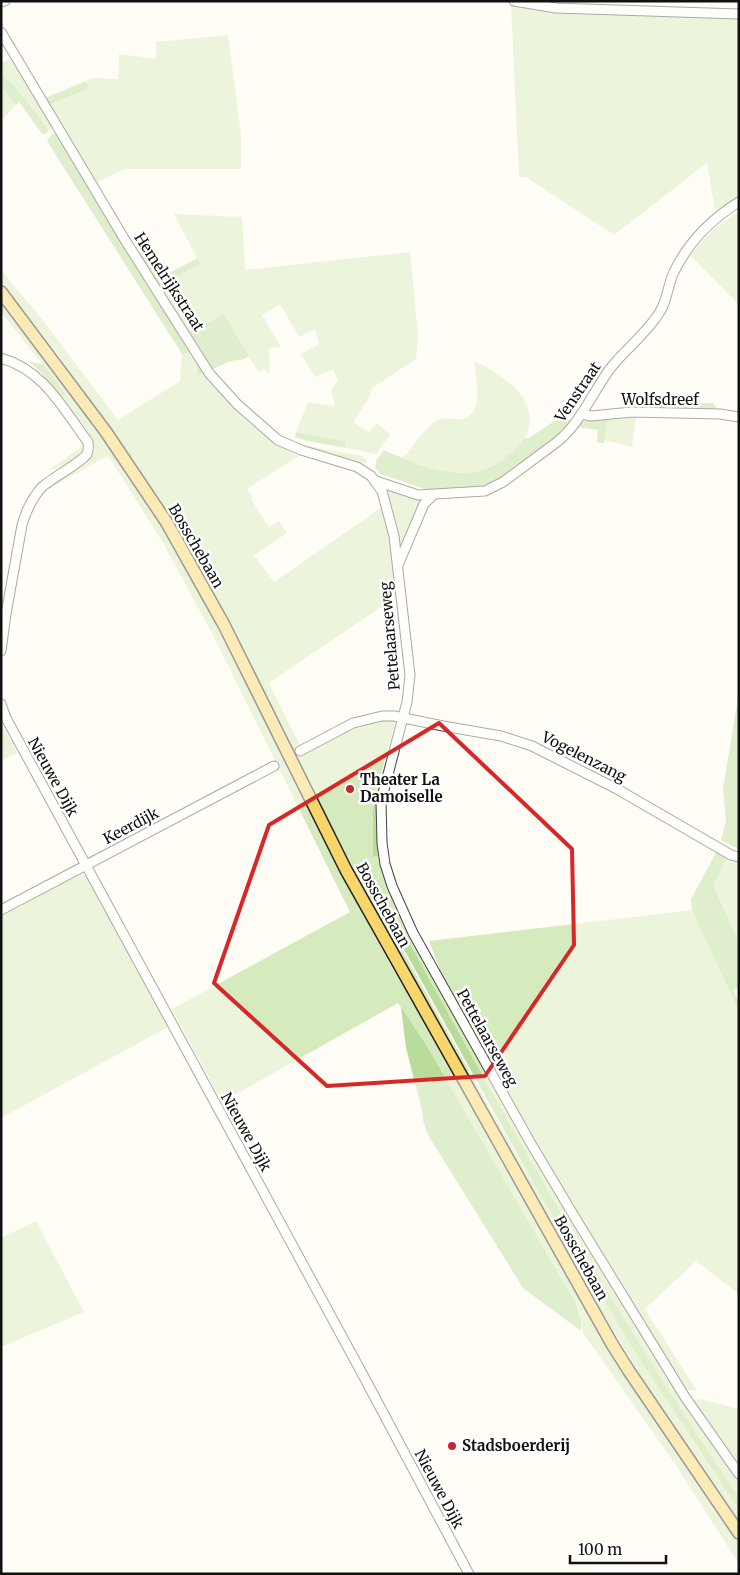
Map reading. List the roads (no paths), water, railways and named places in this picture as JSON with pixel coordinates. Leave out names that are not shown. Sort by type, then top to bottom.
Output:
[{"type":"main road","name":"Bosschebaan","points":[[1,292],[106,432],[168,523],[224,625],[346,870],[612,1344],[739,1533]]},
{"type":"street","points":[[514,1],[556,8],[739,14]]},
{"type":"street","name":"Hemelrijkstraat","points":[[1,32],[125,240],[220,386],[237,404],[278,440],[302,450],[357,467],[375,481]]},
{"type":"street","name":"Venstraat","points":[[375,481],[418,495],[480,492],[491,489],[503,482],[564,436],[581,414],[613,364],[661,310],[672,276],[697,236],[739,202]]},
{"type":"street","points":[[1,358],[27,368],[41,380],[88,442],[87,454],[43,487],[33,498],[26,512],[15,561],[1,651]]},
{"type":"street","name":"Wolfsdreef","points":[[581,414],[592,416],[632,412],[720,414],[739,417]]},
{"type":"street","name":"Pettelaarseweg","points":[[375,481],[386,500],[394,536],[410,675],[403,718],[381,801],[381,823],[386,864],[400,907],[491,1074],[576,1221],[685,1397],[739,1474]]},
{"type":"street","name":"Pettelaarseweg","points":[[398,566],[424,504],[433,495]]},
{"type":"street","name":"Nieuwe Dijk","points":[[1,704],[6,718],[469,1574]]},
{"type":"street","points":[[300,751],[353,723],[367,718],[382,716],[403,718]]},
{"type":"street","name":"Vogelenzang","points":[[403,718],[501,736],[532,746],[617,788],[739,857]]},
{"type":"street","name":"Keerdijk","points":[[1,910],[274,766]]},
{"type":"tunnel","points":[[274,766],[300,751]]},
{"type":"place","name":"Theater La Damoiselle","points":[[350,789]]},
{"type":"place","name":"Stadsboerderij","points":[[452,1446]]}]
